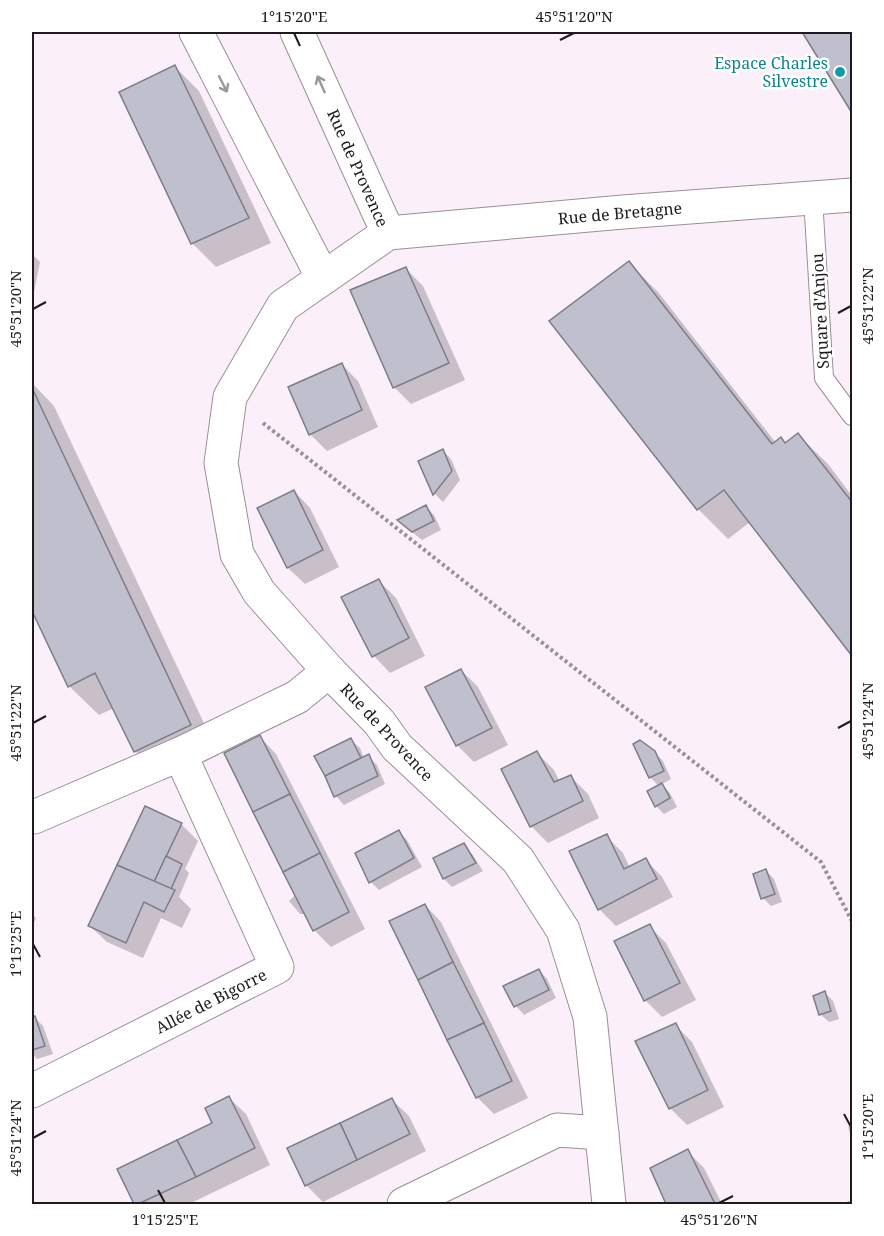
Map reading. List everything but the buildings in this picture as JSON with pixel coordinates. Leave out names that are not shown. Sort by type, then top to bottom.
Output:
[{"type":"street","points":[[196,32],[323,278]]},
{"type":"street","name":"Rue de Provence","points":[[297,32],[388,233],[283,306],[230,397],[221,463],[237,554],[260,592],[329,671],[380,722],[398,747],[518,860],[563,930],[590,1017],[609,1204]]},
{"type":"street","name":"Rue de Bretagne","points":[[388,233],[852,195]]},
{"type":"street","points":[[32,816],[180,754],[297,698],[329,671]]},
{"type":"street","name":"Allée de Bigorre","points":[[32,1090],[278,967],[180,754]]},
{"type":"street","points":[[404,1204],[557,1131],[602,1133]]},
{"type":"lane","name":"Square d'Anjou","points":[[813,198],[824,378],[852,416]]},
{"type":"path","points":[[230,397],[821,862],[852,921]]},
{"type":"path","points":[[847,1204],[852,1202]]},
{"type":"place","name":"Espace Charles Silvestre","points":[[840,72]]}]
